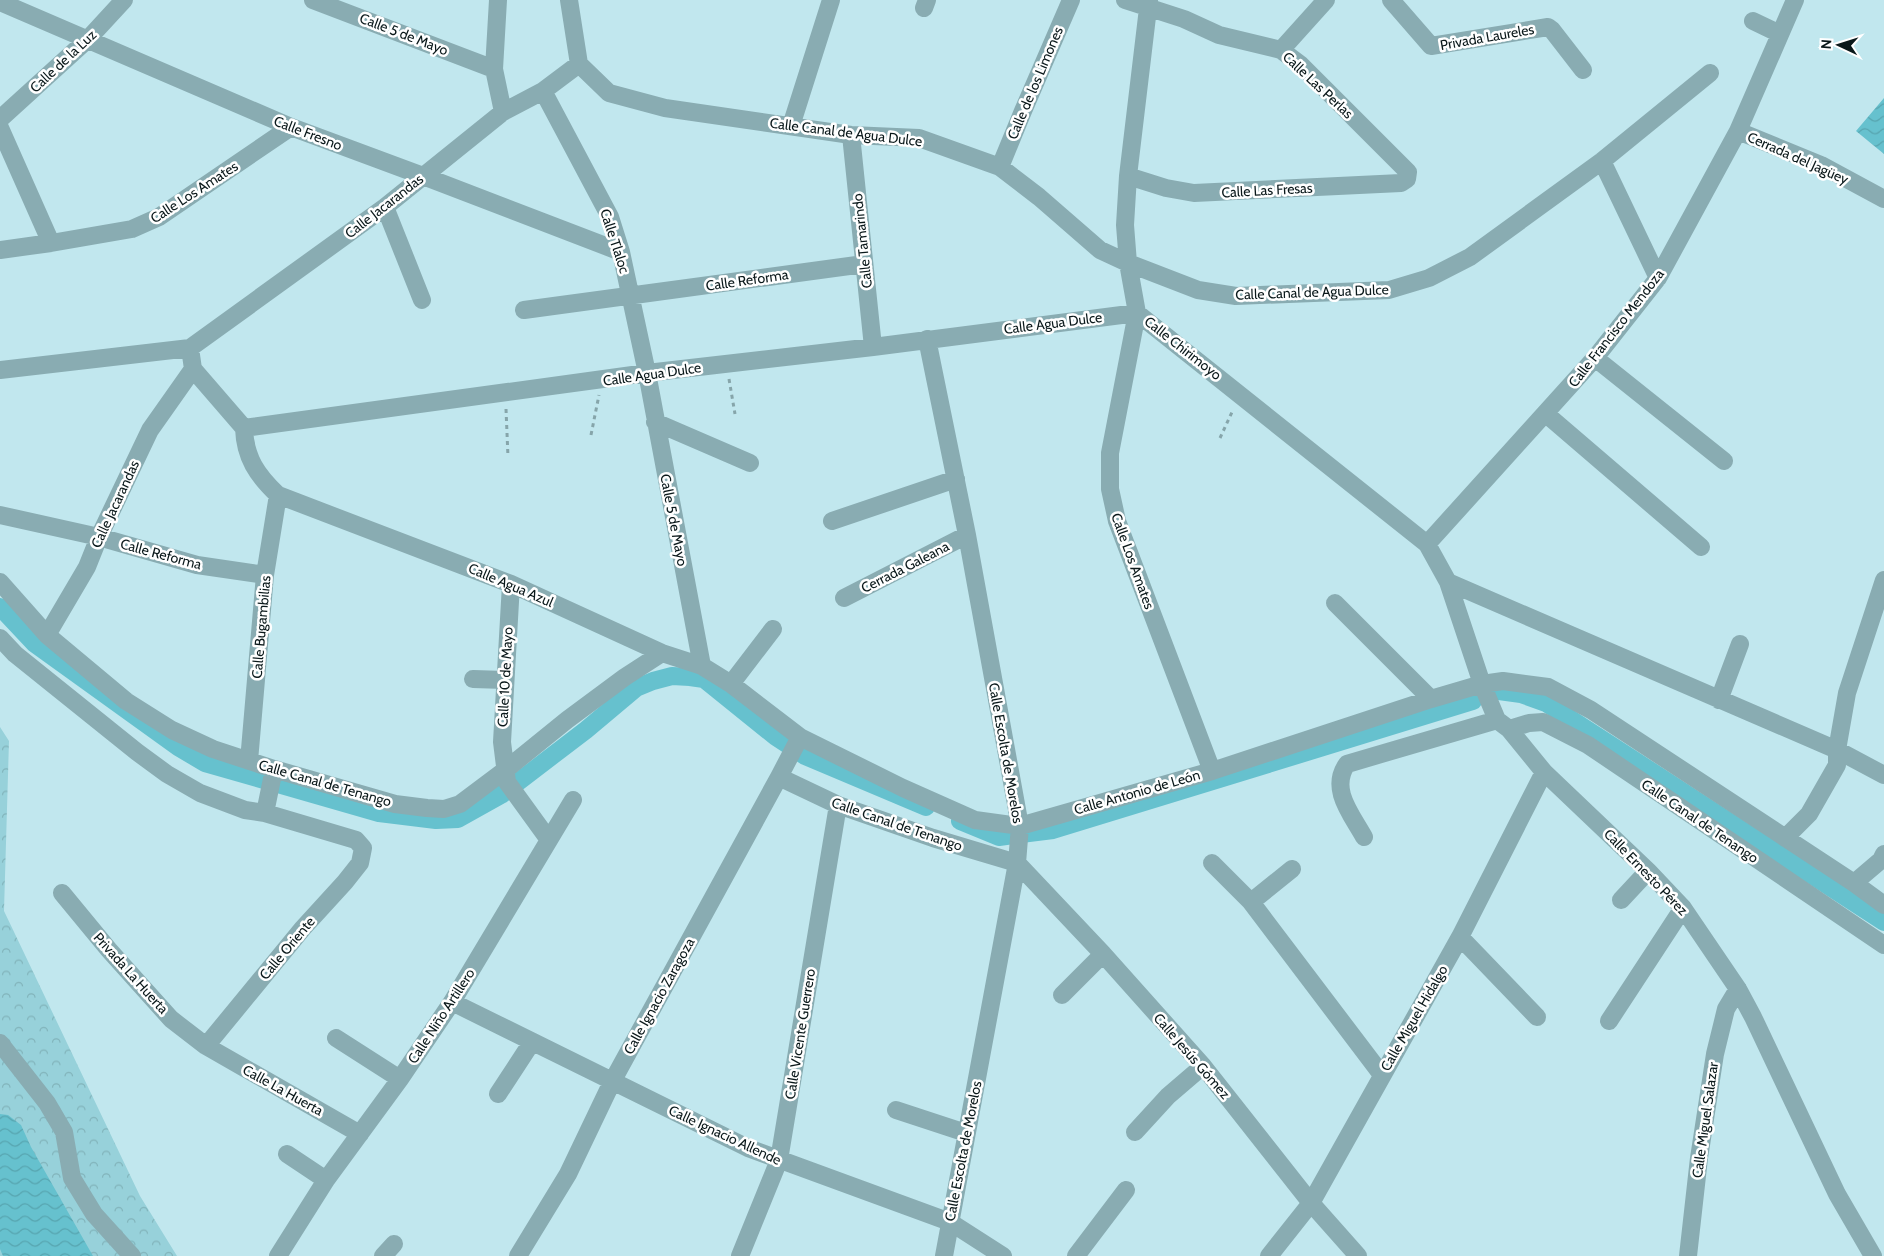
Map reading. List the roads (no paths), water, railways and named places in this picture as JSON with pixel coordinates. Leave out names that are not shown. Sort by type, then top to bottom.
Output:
[{"type":"street","name":"Calle de la Luz","points":[[0,119],[88,39],[124,0]]},
{"type":"street","name":"Calle 5 de Mayo","points":[[314,0],[494,69]]},
{"type":"street","points":[[498,0],[494,69],[503,112]]},
{"type":"street","points":[[569,0],[579,64]]},
{"type":"street","points":[[791,126],[831,0]]},
{"type":"street","name":"Calle de los Limones","points":[[1000,167],[1022,111],[1071,0]]},
{"type":"street","name":"Calle Las Perlas","points":[[1125,0],[1148,4],[1219,35],[1281,50],[1301,65],[1405,168],[1408,172],[1407,179]]},
{"type":"street","points":[[1281,50],[1326,0]]},
{"type":"street","name":"Privada Laureles","points":[[1390,0],[1431,46],[1548,27],[1583,70]]},
{"type":"street","name":"Calle Francisco Mendoza","points":[[1427,544],[1595,358],[1658,278],[1738,131],[1795,0]]},
{"type":"street","name":"Calle Fresno","points":[[0,2],[290,127],[621,252]]},
{"type":"street","name":"Calle Chirimoyo","points":[[1148,4],[1128,176],[1125,224],[1128,263],[1137,313],[1240,393],[1427,544]]},
{"type":"street","points":[[1753,21],[1780,34]]},
{"type":"street","name":"Calle Jacarandas","points":[[0,370],[190,348],[385,207],[503,112],[543,92],[579,64]]},
{"type":"street","name":"Calle Canal de Agua Dulce","points":[[579,64],[609,93],[665,108],[852,135],[919,138],[1000,167],[1039,197],[1100,250],[1198,290],[1236,296],[1389,290],[1429,278],[1470,257],[1602,161],[1710,73]]},
{"type":"street","name":"Calle Tlaloc","points":[[543,92],[610,217],[621,252],[647,373]]},
{"type":"street","name":"Calle Los Amates","points":[[0,250],[132,229],[158,217],[290,127]]},
{"type":"street","points":[[0,128],[51,243]]},
{"type":"street","name":"Cerrada del Jagüey","points":[[1738,131],[1821,165],[1884,199]]},
{"type":"street","name":"Calle Tamarindo","points":[[852,135],[873,347]]},
{"type":"street","points":[[1602,161],[1658,278]]},
{"type":"street","name":"Calle Las Fresas","points":[[1128,176],[1166,188],[1194,193],[1401,183],[1407,179]]},
{"type":"street","points":[[385,207],[422,300]]},
{"type":"street","name":"Calle Reforma","points":[[524,310],[864,264]]},
{"type":"street","name":"Calle Los Amates","points":[[1137,313],[1110,453],[1110,489],[1117,521],[1212,771]]},
{"type":"street","name":"Calle Agua Dulce","points":[[244,428],[647,373],[873,347],[1137,313]]},
{"type":"street","name":"Calle Escolta de Morelos","points":[[927,339],[967,535],[1020,830],[1018,858],[944,1256]]},
{"type":"street","points":[[190,348],[192,369],[244,428]]},
{"type":"street","points":[[1595,358],[1724,461]]},
{"type":"street","name":"Calle Jacarandas","points":[[47,635],[87,567],[99,537],[150,430],[192,369]]},
{"type":"street","name":"Calle 5 de Mayo","points":[[647,373],[702,666]]},
{"type":"street","points":[[1546,414],[1701,547]]},
{"type":"street","points":[[655,422],[750,463]]},
{"type":"street","name":"Calle Agua Azul","points":[[244,428],[245,446],[253,465],[265,483],[278,495],[511,584],[662,653],[702,666],[732,684],[797,742]]},
{"type":"street","points":[[832,521],[956,479]]},
{"type":"street","name":"Calle Bugambilias","points":[[249,761],[265,575],[278,495]]},
{"type":"street","name":"Calle Reforma","points":[[0,515],[99,537],[197,565],[265,575]]},
{"type":"street","name":"Cerrada Galeana","points":[[844,598],[967,535]]},
{"type":"street","name":"Calle Ernesto Pérez","points":[[1427,544],[1448,582],[1493,708],[1544,772],[1648,871],[1683,908],[1738,989],[1837,1194],[1873,1256]]},
{"type":"street","points":[[1785,838],[1809,814],[1837,765],[1837,750],[1846,693],[1884,580]]},
{"type":"street","name":"Calle Canal de Tenango","points":[[0,582],[47,635],[126,700],[172,730],[213,749],[249,761],[269,790],[356,840],[363,848]]},
{"type":"street","points":[[1448,582],[1837,750],[1884,774]]},
{"type":"street","name":"Calle 10 de Mayo","points":[[506,776],[502,742],[511,584]]},
{"type":"street","points":[[1335,603],[1431,699]]},
{"type":"street","points":[[732,684],[773,629]]},
{"type":"street","name":"Calle Canal de Tenango","points":[[0,638],[15,654],[86,712],[167,774],[200,793],[245,810],[269,790],[435,808],[460,804],[506,776],[567,720],[625,677],[662,653]]},
{"type":"street","points":[[1720,700],[1740,644]]},
{"type":"street","points":[[473,679],[505,680]]},
{"type":"street","points":[[1364,838],[1340,794],[1341,773],[1347,764],[1493,708],[1502,680],[1548,688],[1591,710],[1854,883],[1884,905]]},
{"type":"street","name":"Calle Antonio de León","points":[[797,742],[975,820],[1020,830],[1212,771],[1431,699],[1493,708]]},
{"type":"street","name":"Calle Canal de Tenango","points":[[1493,708],[1529,723],[1543,722],[1588,745],[1884,945]]},
{"type":"street","name":"Calle Ignacio Zaragoza","points":[[518,1256],[568,1174],[612,1082],[782,773],[797,742]]},
{"type":"street","name":"Calle Miguel Hidalgo","points":[[1270,1256],[1311,1203],[1460,937],[1544,772]]},
{"type":"street","name":"Calle Canal de Tenango","points":[[782,773],[838,806],[933,838],[1018,858]]},
{"type":"street","points":[[506,776],[549,840],[573,800]]},
{"type":"street","name":"Calle Vicente Guerrero","points":[[740,1256],[779,1160],[838,806]]},
{"type":"street","name":"Calle Niño Artillero","points":[[278,1256],[326,1180],[400,1079],[452,1002],[549,840]]},
{"type":"street","name":"Calle Oriente","points":[[206,1046],[303,928],[360,863],[363,848]]},
{"type":"street","points":[[1854,883],[1881,860],[1884,854]]},
{"type":"street","name":"Calle Jesús Gómez","points":[[1018,858],[1203,1066],[1311,1203],[1358,1256]]},
{"type":"street","points":[[1212,863],[1252,902],[1382,1075]]},
{"type":"street","points":[[1252,902],[1292,869]]},
{"type":"street","points":[[1621,900],[1648,871]]},
{"type":"street","name":"Privada La Huerta","points":[[62,893],[109,950],[172,1019],[206,1046]]},
{"type":"street","points":[[1609,1022],[1683,908]]},
{"type":"street","points":[[1460,937],[1536,1018]]},
{"type":"street","points":[[1062,995],[1103,954]]},
{"type":"street","name":"Calle Miguel Salazar","points":[[1688,1256],[1699,1158],[1714,1054],[1726,1009],[1738,989]]},
{"type":"street","name":"Calle Ignacio Allende","points":[[452,1002],[748,1148],[950,1222],[1003,1256]]},
{"type":"street","points":[[336,1038],[400,1079]]},
{"type":"street","points":[[498,1094],[532,1042]]},
{"type":"street","points":[[0,1043],[47,1103],[64,1132],[72,1178],[94,1214],[132,1256]]},
{"type":"street","name":"Calle La Huerta","points":[[206,1046],[360,1134]]},
{"type":"street","points":[[1135,1132],[1168,1096],[1203,1066]]},
{"type":"street","points":[[896,1110],[966,1133]]},
{"type":"street","points":[[287,1154],[326,1180]]},
{"type":"street","points":[[1076,1256],[1126,1190]]},
{"type":"water","points":[[1884,98],[1884,154],[1856,131]]},
{"type":"water","points":[[0,1114],[8,1115],[21,1125],[31,1147],[93,1256],[3,1256],[0,1249]]},
{"type":"waterway","points":[[0,607],[35,644],[178,747],[205,763],[379,813],[436,820],[458,819],[501,795],[586,730],[636,688],[672,676],[704,679],[776,737],[805,756],[926,807]]},
{"type":"waterway","points":[[1499,691],[1521,694],[1546,703],[1884,922]]},
{"type":"waterway","points":[[960,821],[999,837],[1053,830],[1473,701]]}]
